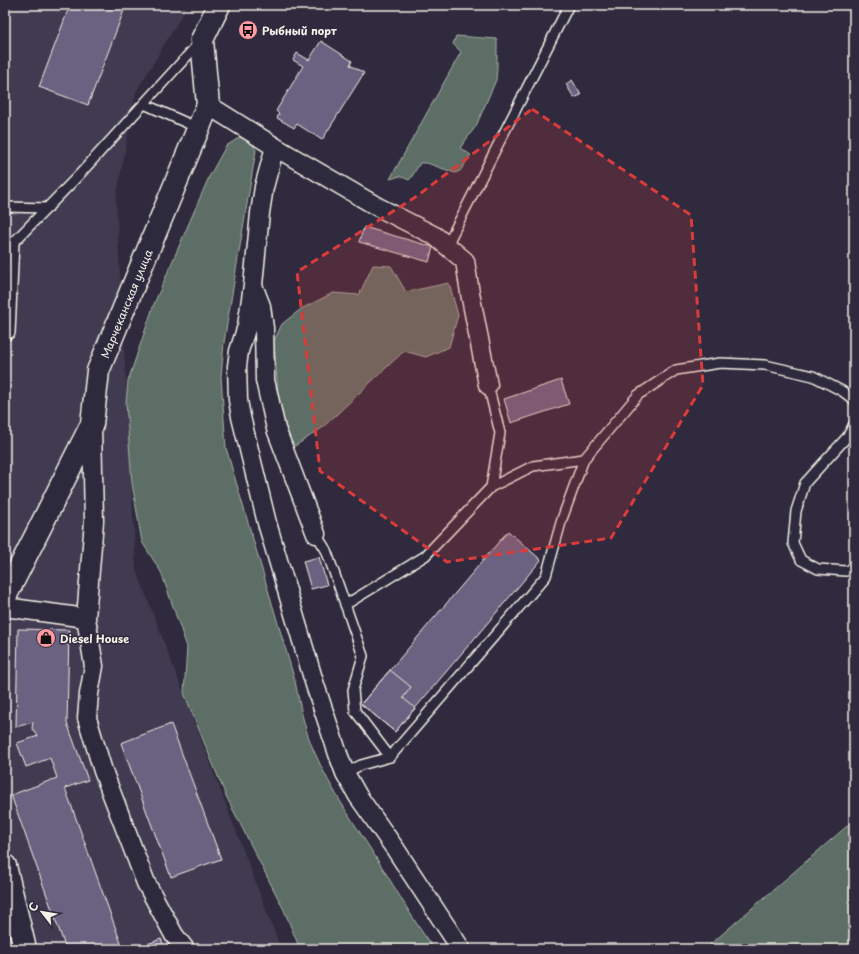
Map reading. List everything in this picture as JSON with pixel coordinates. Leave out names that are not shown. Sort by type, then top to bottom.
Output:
[{"type":"street","points":[[202,40],[219,5]]},
{"type":"street","name":"Марчеканская улица","points":[[5,596],[92,424],[98,371],[208,105],[202,40]]},
{"type":"street","points":[[208,105],[275,147],[378,207],[435,236],[465,261],[488,386]]},
{"type":"street","points":[[275,147],[264,187],[247,326],[239,351],[237,366],[238,400],[241,417],[268,523],[296,621],[315,685],[345,773],[358,796],[396,850],[461,949]]},
{"type":"street","points":[[253,285],[261,306],[264,328],[266,380],[276,429],[316,534]]},
{"type":"street","points":[[92,424],[94,521],[86,618],[94,666],[89,694],[87,718],[103,771],[146,883],[174,935],[185,949]]},
{"type":"street","points":[[5,607],[86,618]]},
{"type":"street","points":[[5,866],[25,949]]},
{"type":"lane","points":[[446,245],[569,5]]},
{"type":"lane","points":[[5,336],[10,333],[14,242],[48,208],[202,40]]},
{"type":"lane","points":[[144,104],[198,128]]},
{"type":"lane","points":[[5,208],[48,208]]},
{"type":"lane","points":[[345,773],[361,765],[390,757],[546,576],[562,519],[584,459],[638,395],[676,370],[720,363],[765,365],[813,376],[842,391],[854,400]]},
{"type":"lane","points":[[488,386],[500,433],[491,487]]},
{"type":"lane","points":[[854,424],[848,436],[805,482],[796,511],[792,543],[801,560],[818,569],[846,571],[854,568]]},
{"type":"lane","points":[[345,604],[425,556],[491,487],[533,466],[584,459]]},
{"type":"lane","points":[[316,534],[326,550],[363,656],[354,690],[355,711],[390,757]]},
{"type":"highlighted area","points":[[532,109],[691,215],[703,385],[611,538],[447,562],[320,471],[297,272],[417,196]]},
{"type":"shaded area","points":[[5,5],[188,5],[136,92],[116,199],[136,569],[281,949],[5,949]]},
{"type":"green space","points":[[456,36],[497,39],[496,80],[476,126],[460,148],[471,155],[460,171],[455,173],[427,163],[420,163],[409,180],[400,176],[390,179],[461,52],[453,44]]},
{"type":"green space","points":[[242,136],[250,140],[256,150],[224,342],[221,377],[226,448],[295,681],[303,717],[311,743],[336,795],[434,949],[300,949],[284,910],[226,796],[184,693],[187,647],[161,572],[142,542],[132,483],[126,403],[128,381],[154,304],[209,177],[226,146]]},
{"type":"green space","points":[[373,265],[391,266],[406,292],[449,283],[458,315],[449,347],[426,357],[404,351],[322,428],[295,446],[289,438],[279,407],[274,341],[282,324],[301,309],[333,293],[359,295]]},
{"type":"green space","points":[[854,820],[854,949],[705,949]]},
{"type":"building","points":[[70,5],[126,5],[88,105],[39,87]]},
{"type":"building","points":[[321,41],[352,61],[350,65],[364,73],[322,140],[297,124],[294,128],[277,118],[279,114],[276,111],[303,66],[293,60],[297,53],[309,60]]},
{"type":"building","points":[[572,80],[581,95],[574,98],[566,84]]},
{"type":"building","points":[[364,227],[433,247],[429,262],[359,242]]},
{"type":"building","points":[[561,380],[569,404],[511,423],[504,399]]},
{"type":"building","points":[[508,531],[541,560],[395,732],[361,704]]},
{"type":"building","points":[[319,557],[327,585],[311,589],[303,561]]},
{"type":"building","points":[[18,629],[69,630],[67,723],[88,780],[65,788],[123,949],[66,949],[11,795],[57,778],[50,758],[26,767],[17,743],[38,736],[32,728],[33,722],[16,727]]},
{"type":"building","points":[[390,670],[411,687],[403,698],[415,708],[395,732],[361,704]]},
{"type":"building","points":[[171,724],[221,859],[171,877],[121,743]]},
{"type":"building","points":[[161,939],[165,949],[134,949]]},
{"type":"place","name":"Рыбный порт","points":[[248,30]]},
{"type":"place","name":"Diesel House","points":[[46,638]]}]
